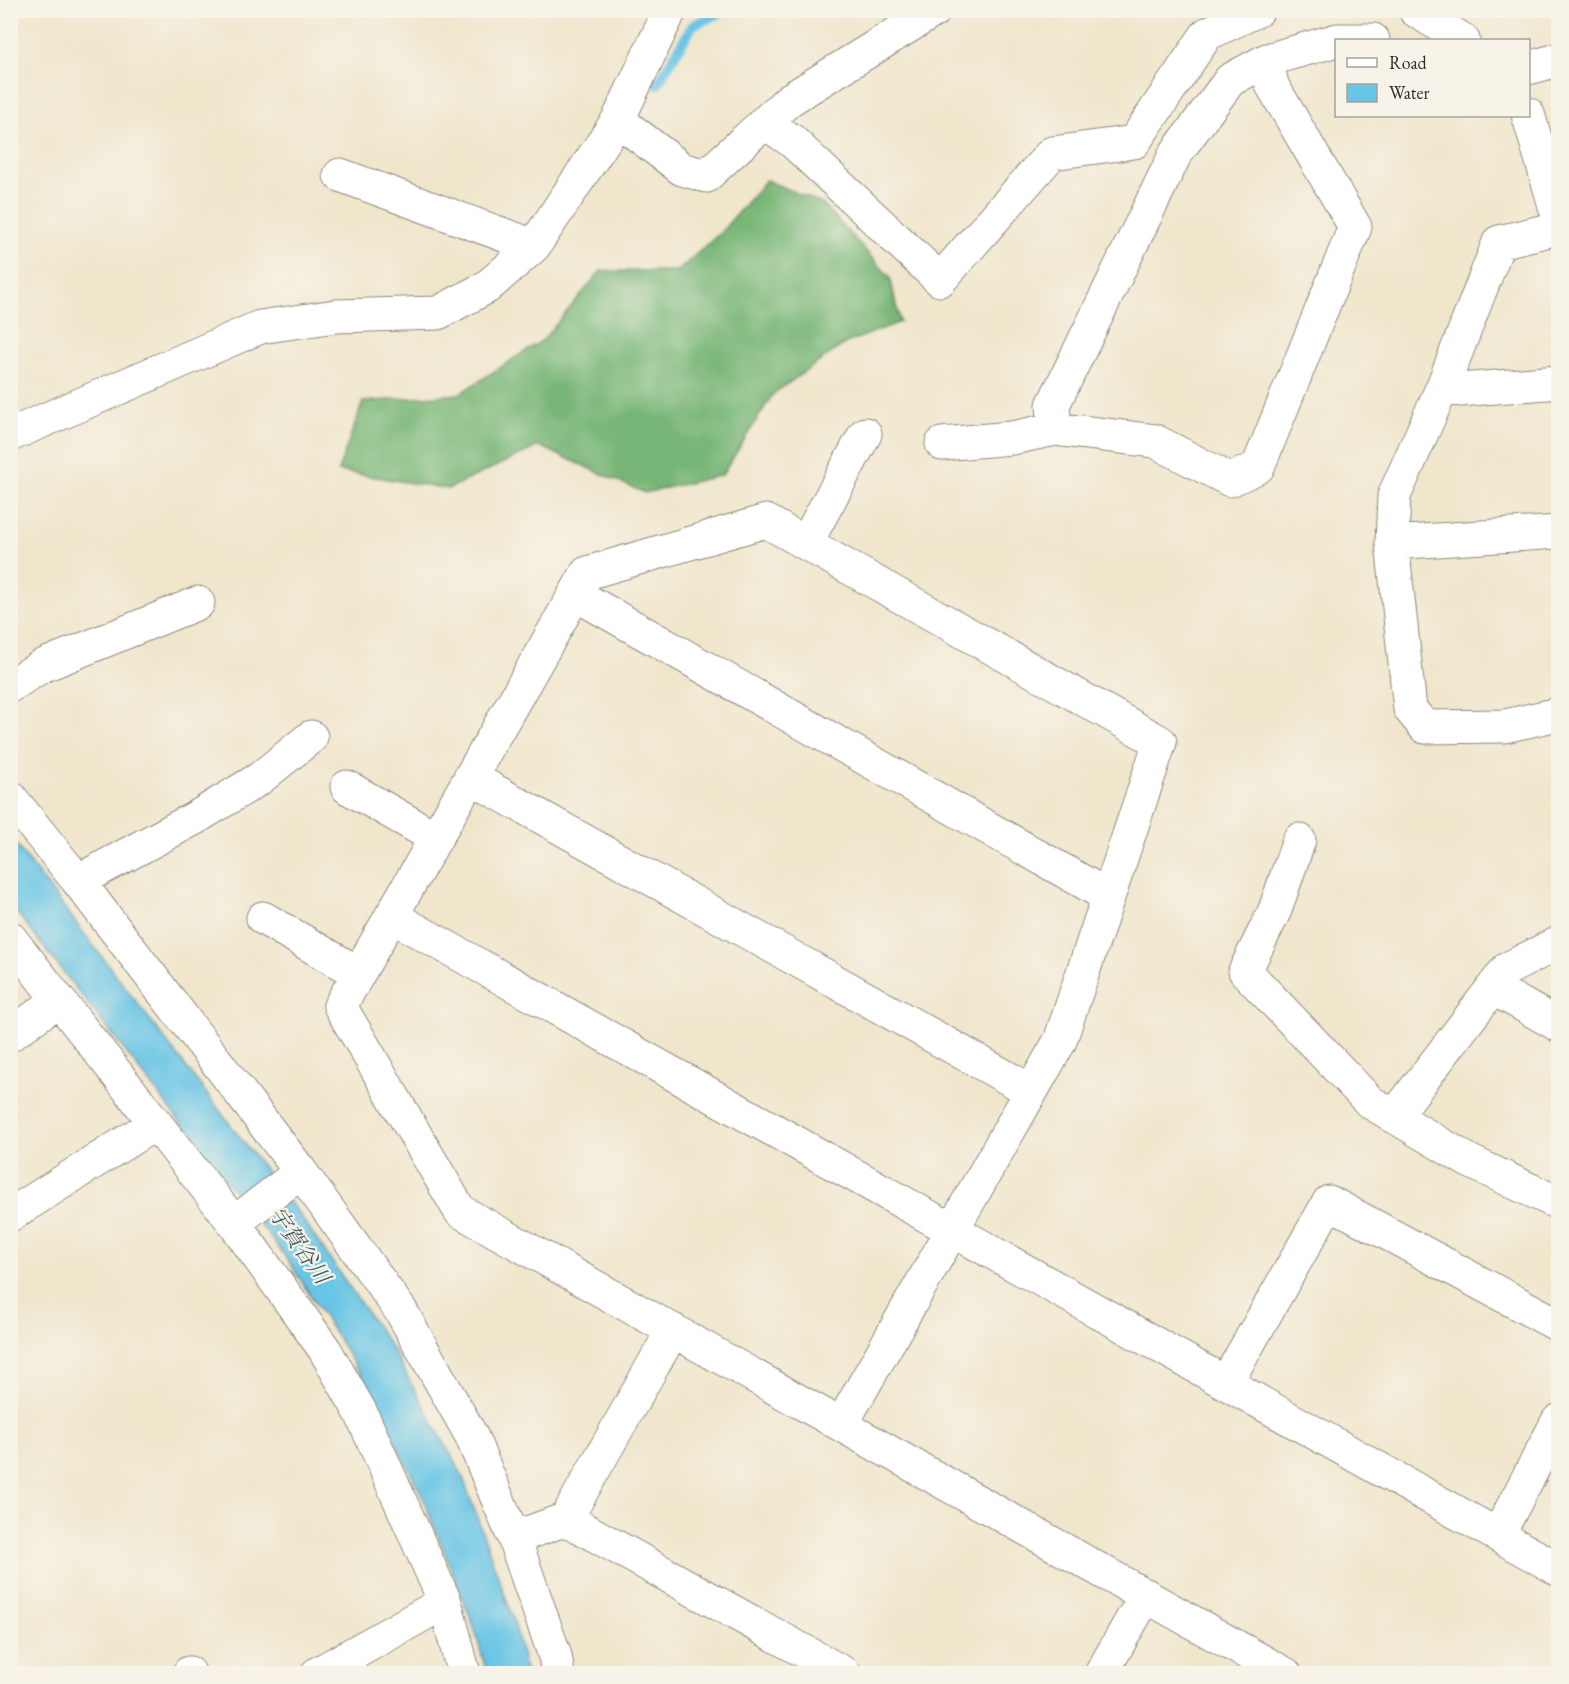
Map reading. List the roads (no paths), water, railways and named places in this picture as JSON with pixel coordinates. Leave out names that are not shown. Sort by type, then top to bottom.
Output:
[{"type":"street","points":[[10,435],[260,327],[336,316],[438,313],[487,287],[534,246],[618,120],[670,10]]},
{"type":"street","points":[[618,120],[682,169],[706,176],[789,100],[935,10]]},
{"type":"street","points":[[764,122],[792,141],[940,280],[1052,153],[1134,142],[1207,34],[1258,10]]},
{"type":"street","points":[[1415,10],[1461,39]]},
{"type":"street","points":[[1055,429],[1053,405],[1176,153],[1230,80],[1267,60],[1335,41]]},
{"type":"street","points":[[942,444],[1012,438],[1055,429],[1155,441],[1230,480],[1258,467],[1355,227],[1272,85],[1267,60]]},
{"type":"street","points":[[1530,67],[1558,60]]},
{"type":"street","points":[[1529,117],[1558,216]]},
{"type":"street","points":[[340,175],[534,246]]},
{"type":"street","points":[[1558,228],[1499,242],[1443,386],[1394,496],[1392,543],[1410,709],[1425,727],[1505,726],[1558,714]]},
{"type":"street","points":[[1443,386],[1460,390],[1558,382]]},
{"type":"street","points":[[806,543],[865,434]]},
{"type":"street","points":[[842,1425],[1060,1041],[1160,742],[766,521],[586,573],[340,1006],[460,1211],[1285,1674]]},
{"type":"street","points":[[1392,543],[1558,532]]},
{"type":"street","points":[[575,594],[1108,896]]},
{"type":"street","points":[[10,686],[42,666],[198,603]]},
{"type":"street","points":[[78,881],[197,817],[259,778],[311,737]]},
{"type":"street","points":[[470,777],[1031,1091]]},
{"type":"street","points":[[346,787],[436,838]]},
{"type":"street","points":[[10,798],[78,881],[297,1176],[401,1311],[471,1435],[514,1538],[555,1656],[558,1674]]},
{"type":"street","points":[[1299,840],[1275,910],[1245,970],[1370,1102],[1469,1161],[1558,1203]]},
{"type":"street","points":[[391,916],[1558,1569]]},
{"type":"street","points":[[263,918],[358,973]]},
{"type":"street","points":[[10,938],[156,1123],[240,1219],[325,1350],[361,1413],[445,1602],[464,1674]]},
{"type":"street","points":[[1394,1117],[1507,969],[1558,943]]},
{"type":"street","points":[[1493,988],[1558,1025]]},
{"type":"street","points":[[10,1035],[59,1000]]},
{"type":"street","points":[[10,1215],[156,1123]]},
{"type":"street","points":[[240,1219],[297,1176]]},
{"type":"street","points":[[1226,1383],[1329,1202],[1558,1325]]},
{"type":"street","points":[[514,1538],[566,1519],[673,1330]]},
{"type":"street","points":[[1498,1535],[1558,1420]]},
{"type":"street","points":[[566,1519],[845,1674]]},
{"type":"street","points":[[1101,1674],[1146,1595]]},
{"type":"street","points":[[318,1674],[445,1602]]},
{"type":"water","name":"宇賀谷川","points":[[10,837],[301,1217],[392,1349],[462,1475],[514,1621],[526,1673],[487,1673],[474,1627],[422,1495],[361,1375],[288,1260],[11,905]]},
{"type":"waterway","points":[[657,85],[693,25],[727,10]]}]
